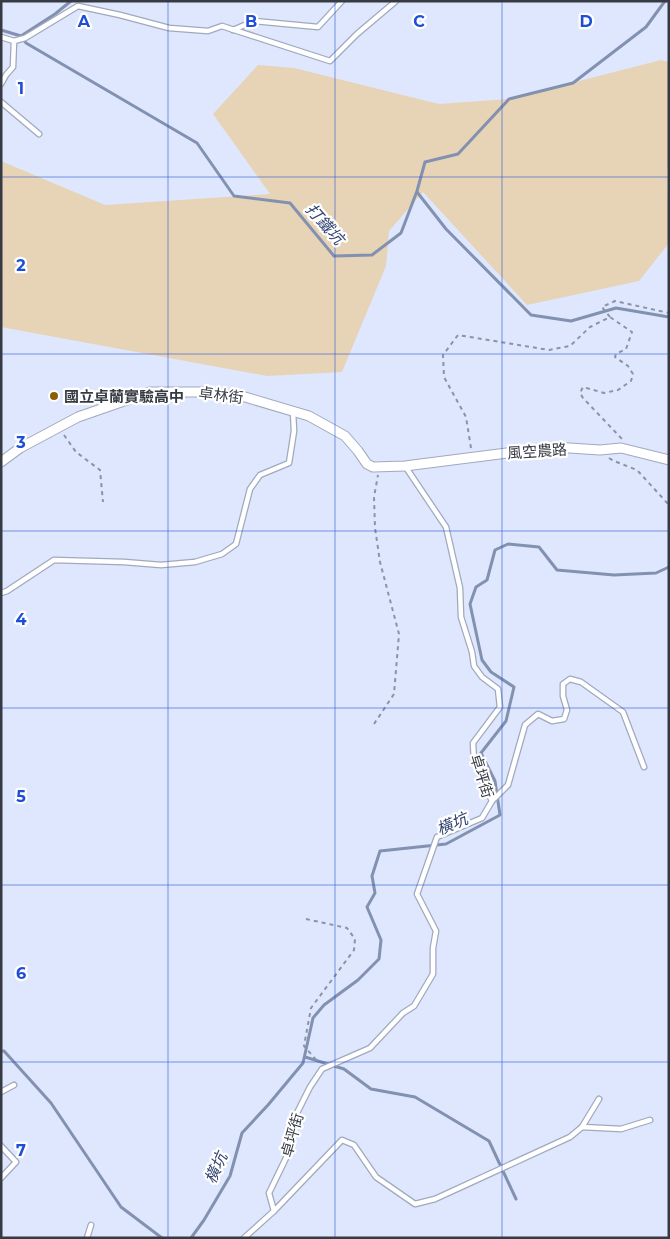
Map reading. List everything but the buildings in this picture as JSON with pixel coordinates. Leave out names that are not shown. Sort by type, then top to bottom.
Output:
[{"type":"street","name":"卓林街","points":[[1,462],[20,448],[78,418],[150,392],[202,392],[245,397],[309,416],[345,436],[367,464],[373,467],[380,467]]},
{"type":"street","name":"風空農路","points":[[405,466],[554,447],[600,450],[621,448],[669,460]]},
{"type":"street","points":[[380,467],[405,466]]},
{"type":"lane","points":[[233,30],[254,21],[318,27],[342,1]]},
{"type":"lane","points":[[1,37],[14,41],[25,38],[78,4],[169,28],[208,31],[222,26],[330,61],[357,34],[396,1]]},
{"type":"lane","points":[[1,84],[13,67],[14,41]]},
{"type":"lane","points":[[1,102],[39,134]]},
{"type":"lane","points":[[1,593],[54,560],[161,565],[195,562],[222,554],[236,544],[250,489],[260,475],[289,464],[294,430],[293,411]]},
{"type":"lane","name":"卓坪街","points":[[274,1211],[269,1193],[286,1158],[292,1123],[310,1086],[322,1069],[370,1048],[403,1013],[414,1006],[433,974],[433,948],[436,931],[417,894],[437,837],[482,818],[492,801],[474,761],[474,743],[500,707],[498,688],[482,677],[474,666],[472,652],[461,618],[460,588],[446,527],[405,466]]},
{"type":"lane","points":[[492,801],[508,785],[525,725],[538,714],[552,721],[564,719],[567,710],[563,684],[570,679],[581,682],[623,712],[644,768]]},
{"type":"lane","points":[[1,1092],[14,1085]]},
{"type":"lane","points":[[244,1238],[274,1211],[342,1140],[354,1145],[376,1177],[415,1204],[436,1198],[570,1137],[582,1127],[599,1098]]},
{"type":"lane","points":[[582,1127],[622,1129],[650,1120]]},
{"type":"lane","points":[[1,1146],[16,1162],[1,1178]]},
{"type":"lane","points":[[87,1238],[92,1225]]},
{"type":"path","points":[[633,451],[580,393],[584,387],[604,393],[618,390],[631,381],[633,374],[628,366],[615,357],[616,354],[626,349],[632,332],[610,317],[602,307],[615,301],[669,312]]},
{"type":"path","points":[[472,458],[466,417],[444,377],[443,355],[458,335],[549,350],[570,346],[590,327],[610,317]]},
{"type":"path","points":[[58,428],[76,452],[100,470],[103,502]]},
{"type":"path","points":[[600,450],[614,461],[638,470],[669,505]]},
{"type":"path","points":[[374,724],[394,694],[399,634],[380,562],[376,528],[374,497],[380,467]]},
{"type":"path","points":[[306,920],[347,928],[355,939],[354,950],[311,1008],[304,1046],[316,1058],[322,1069]]},
{"type":"shaded area","points":[[661,60],[669,62],[669,167],[667,168],[669,243],[639,281],[527,305],[423,192],[389,231],[386,266],[342,372],[267,376],[1,327],[1,161],[105,205],[270,194],[213,114],[258,65],[294,68],[439,104],[509,99]]},
{"type":"waterway","points":[[21,36],[71,1]]},
{"type":"waterway","name":"打鐵坑","points":[[1,30],[21,36],[26,43],[197,143],[234,196],[290,203],[334,256],[372,255],[401,233],[417,191],[425,162],[458,154],[509,99],[573,83],[646,27],[665,1]]},
{"type":"waterway","points":[[417,192],[446,229],[531,315],[571,321],[616,308],[669,317]]},
{"type":"waterway","name":"橫坑","points":[[191,1238],[230,1176],[242,1133],[303,1063],[313,1018],[324,1005],[358,980],[379,959],[381,940],[367,907],[375,893],[372,876],[380,851],[446,844],[500,815],[495,781],[481,753],[506,721],[514,687],[491,672],[482,660],[470,604],[476,587],[487,580],[495,550],[508,544],[539,547],[557,570],[614,575],[656,573],[669,567]]},
{"type":"waterway","name":"橫坑","points":[[1,1051],[4,1051],[51,1103],[121,1207],[162,1238]]},
{"type":"waterway","points":[[305,1057],[344,1069],[371,1089],[415,1097],[489,1141],[516,1199]]},
{"type":"place","name":"國立卓蘭實驗高中","points":[[54,396]]}]
